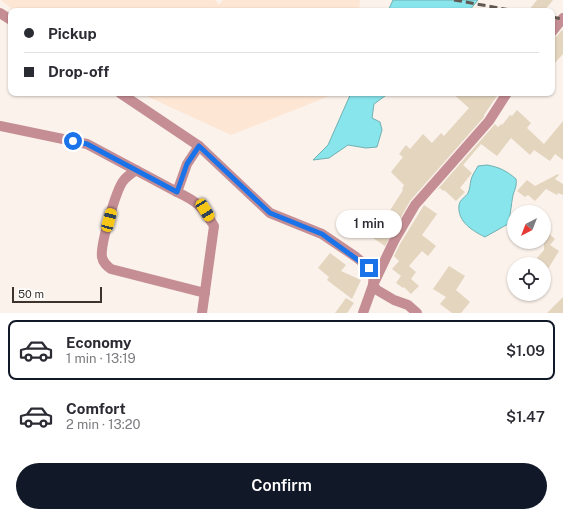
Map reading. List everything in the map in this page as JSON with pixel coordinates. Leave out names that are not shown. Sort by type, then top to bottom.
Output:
[{"type":"street","points":[[555,28],[563,18]]},
{"type":"street","points":[[124,96],[199,146],[270,213],[322,234],[369,268],[374,272],[373,285],[377,290],[394,300],[408,305],[417,313]]},
{"type":"street","points":[[363,313],[373,285],[394,241],[415,205],[489,121],[505,96]]},
{"type":"street","points":[[0,126],[87,144],[194,200],[205,210],[214,226],[202,313]]},
{"type":"street","points":[[177,192],[187,164],[199,146]]},
{"type":"street","points":[[136,170],[124,180],[116,195],[103,246],[102,256],[105,265],[111,270],[205,293]]},
{"type":"shaded area","points":[[1,0],[215,0],[219,5],[223,0],[360,0],[359,8],[10,8]]},
{"type":"shaded area","points":[[146,96],[329,96],[231,135]]},
{"type":"water","points":[[393,0],[478,0],[471,8],[389,8]]},
{"type":"water","points":[[350,96],[385,96],[374,104],[372,118],[380,122],[382,130],[377,147],[366,148],[348,145],[329,158],[313,160],[328,145]]},
{"type":"water","points":[[487,165],[499,168],[516,179],[516,187],[512,205],[507,205],[507,225],[485,237],[471,229],[463,221],[459,211],[459,205],[468,193],[473,174],[478,166]]},
{"type":"building","points":[[537,0],[553,0],[546,8],[530,8]]},
{"type":"building","points":[[562,30],[563,31],[563,54],[555,63],[555,37]]},
{"type":"building","points":[[455,96],[497,96],[484,117],[410,201],[385,246],[367,234],[378,219],[382,223],[403,190],[404,185],[391,172],[403,157],[399,154],[406,145],[410,149],[423,134],[432,143],[441,133],[444,136],[469,108]]},
{"type":"building","points":[[517,110],[531,123],[527,128],[544,144],[563,121],[563,160],[555,154],[550,161],[534,150],[530,155],[511,138],[497,156],[481,144],[463,165],[472,173],[460,188],[465,192],[456,201],[444,190],[443,191],[440,188],[437,190],[495,124],[498,127],[501,124],[502,125],[510,115],[512,116]]},
{"type":"building","points":[[558,174],[559,175],[555,179],[563,184],[563,195],[558,193],[557,195],[546,189],[535,201],[528,195],[525,197],[517,191],[527,180],[535,186]]},
{"type":"building","points":[[424,205],[437,214],[422,235],[436,246],[428,256],[422,251],[409,266],[416,272],[411,279],[419,286],[411,294],[404,287],[403,288],[396,283],[401,276],[392,269],[399,261],[394,256],[400,244]]},
{"type":"building","points":[[551,235],[555,239],[551,244]]},
{"type":"building","points":[[551,246],[559,251],[551,264],[551,257],[538,257],[544,250],[551,249]]},
{"type":"building","points":[[330,253],[346,265],[341,271],[361,280],[352,299],[327,280],[329,277],[318,268]]},
{"type":"building","points":[[449,266],[465,276],[456,290],[470,302],[461,313],[452,313],[440,304],[446,297],[433,289]]},
{"type":"building","points":[[563,297],[563,313],[547,313]]},
{"type":"building","points":[[346,298],[354,303],[347,313],[335,313]]},
{"type":"railway","points":[[454,0],[499,8]]},
{"type":"railway","points":[[555,18],[563,19]]},
{"type":"route","points":[[73,141],[87,144],[177,192],[187,164],[199,146],[270,213],[322,234],[356,257],[369,268]]}]
